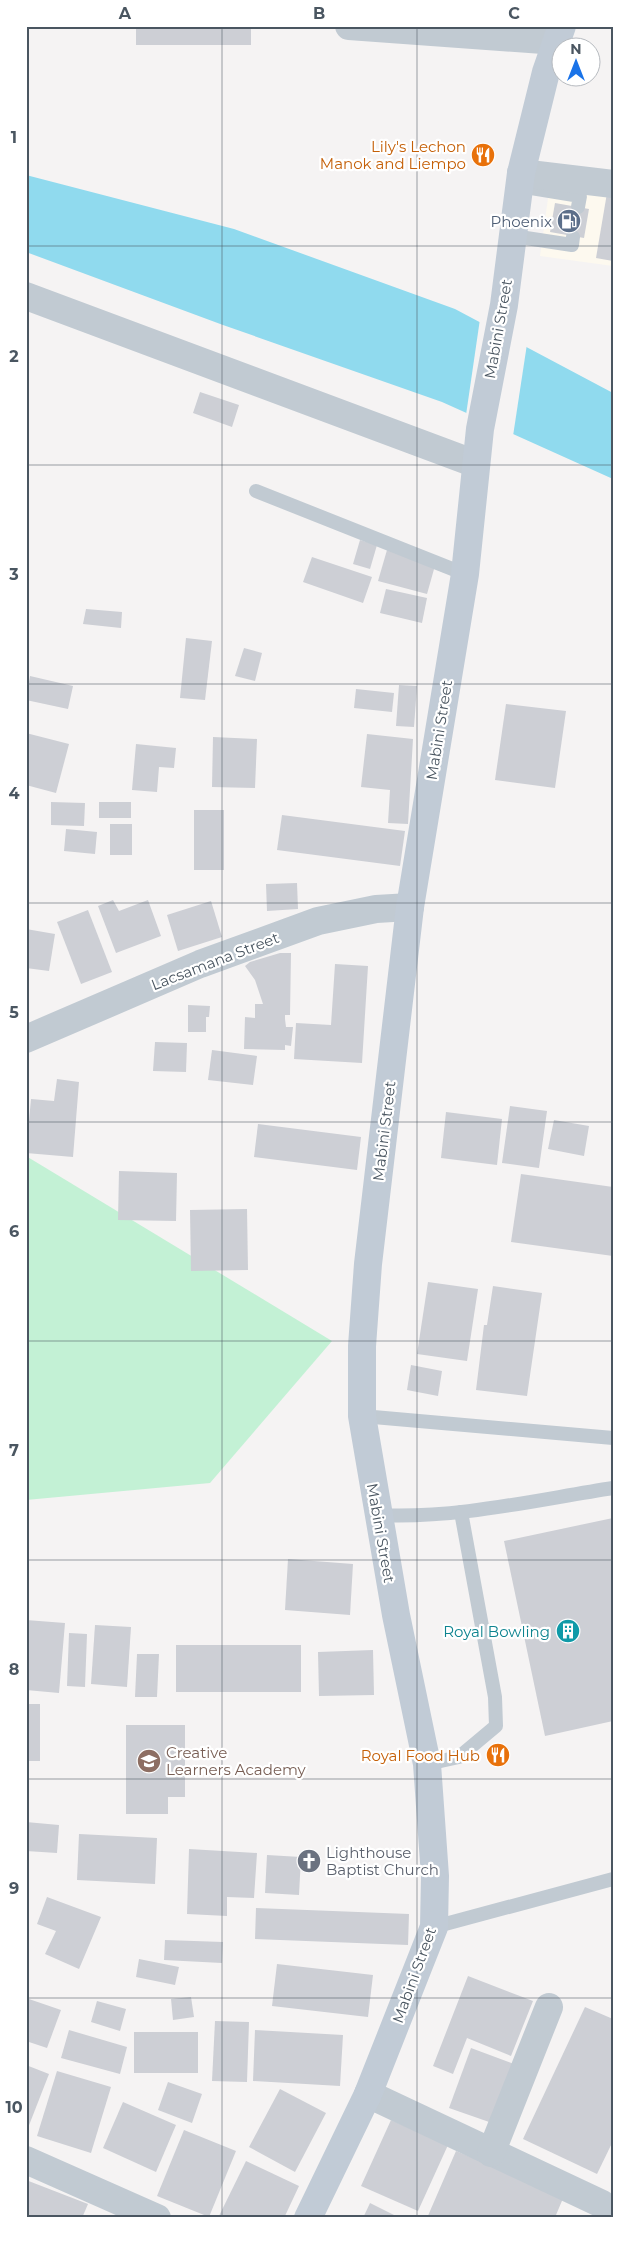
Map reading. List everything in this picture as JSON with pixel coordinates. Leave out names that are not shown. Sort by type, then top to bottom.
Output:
[{"type":"main road","name":"Mabini Street","points":[[308,2218],[368,2094],[434,1927],[435,1876],[427,1764],[378,1515],[362,1416],[362,1346],[368,1264],[410,907],[465,574],[480,429],[504,305],[520,179],[546,72],[559,34]]},
{"type":"street","points":[[349,26],[559,34]]},
{"type":"street","points":[[520,179],[613,184]]},
{"type":"street","points":[[26,296],[476,464]]},
{"type":"street","name":"Lacsamana Street","points":[[26,1039],[200,964],[318,921],[376,908],[410,907]]},
{"type":"street","points":[[492,2153],[549,2007]]},
{"type":"street","points":[[368,2094],[602,2204]]},
{"type":"street","points":[[26,2160],[157,2218]]},
{"type":"lane","points":[[520,179],[580,196],[578,207]]},
{"type":"lane","points":[[513,236],[572,244],[573,237]]},
{"type":"lane","points":[[256,491],[465,574]]},
{"type":"lane","points":[[362,1416],[613,1438]]},
{"type":"lane","points":[[378,1515],[415,1516],[461,1512],[613,1488]]},
{"type":"lane","points":[[427,1764],[460,1757],[496,1726],[495,1697],[461,1512]]},
{"type":"lane","points":[[434,1927],[613,1879]]},
{"type":"shaded area","points":[[550,184],[613,192],[613,266],[540,256]]},
{"type":"green space","points":[[26,1156],[332,1341],[210,1483],[26,1500]]},
{"type":"water","points":[[26,175],[234,229],[455,309],[613,393],[613,479],[442,402],[223,325],[26,252]]},
{"type":"pier","points":[[480,319],[527,344],[513,436],[466,415]]},
{"type":"building","points":[[136,26],[251,26],[251,45],[136,45]]},
{"type":"building","points":[[607,193],[613,194],[613,261],[596,258]]},
{"type":"building","name":"Phoenix","points":[[555,203],[589,209],[584,238],[550,232]]},
{"type":"building","points":[[200,392],[239,405],[232,427],[193,413]]},
{"type":"building","points":[[360,540],[377,545],[370,569],[353,564]]},
{"type":"building","points":[[387,550],[436,562],[427,594],[378,581]]},
{"type":"building","points":[[312,557],[372,577],[363,603],[303,582]]},
{"type":"building","points":[[386,589],[427,598],[422,623],[380,613]]},
{"type":"building","points":[[86,609],[122,612],[121,628],[83,624]]},
{"type":"building","points":[[186,638],[212,641],[205,700],[180,698]]},
{"type":"building","points":[[244,648],[262,653],[255,681],[235,676]]},
{"type":"building","points":[[30,676],[73,686],[68,709],[26,700]]},
{"type":"building","points":[[399,685],[417,686],[414,727],[396,726]]},
{"type":"building","points":[[356,689],[394,693],[392,712],[354,708]]},
{"type":"building","points":[[506,704],[566,711],[555,788],[495,780]]},
{"type":"building","points":[[26,733],[69,744],[56,793],[26,785]]},
{"type":"building","points":[[367,734],[413,739],[408,824],[388,823],[390,790],[361,787]]},
{"type":"building","points":[[213,737],[257,739],[255,788],[212,787]]},
{"type":"building","points":[[136,744],[176,748],[174,768],[159,767],[157,792],[132,790]]},
{"type":"building","points":[[51,802],[85,803],[84,826],[51,825]]},
{"type":"building","points":[[99,802],[131,802],[131,818],[99,818]]},
{"type":"building","points":[[194,810],[224,810],[224,870],[194,870]]},
{"type":"building","points":[[282,815],[405,831],[400,866],[277,850]]},
{"type":"building","points":[[110,824],[132,824],[132,855],[110,855]]},
{"type":"building","points":[[66,829],[97,832],[95,854],[64,851]]},
{"type":"building","points":[[297,883],[298,909],[267,911],[266,884]]},
{"type":"building","points":[[113,900],[119,911],[148,900],[161,936],[116,953],[98,906]]},
{"type":"building","points":[[211,901],[222,937],[178,951],[167,915]]},
{"type":"building","points":[[88,910],[112,972],[81,984],[57,922]]},
{"type":"building","points":[[26,929],[55,934],[49,971],[26,968]]},
{"type":"building","points":[[280,953],[291,953],[290,1015],[285,1015],[285,1019],[286,1027],[293,1027],[291,1046],[285,1045],[285,1050],[244,1049],[245,1017],[255,1018],[255,1004],[263,1004],[255,980],[245,966],[250,962]]},
{"type":"building","points":[[335,964],[368,966],[362,1063],[294,1059],[296,1023],[331,1025]]},
{"type":"building","points":[[188,1005],[210,1006],[209,1017],[206,1017],[206,1032],[188,1032]]},
{"type":"building","points":[[155,1042],[187,1043],[186,1072],[153,1071]]},
{"type":"building","points":[[212,1050],[257,1056],[253,1085],[208,1080]]},
{"type":"building","points":[[57,1079],[79,1082],[73,1157],[26,1153],[31,1099],[54,1101]]},
{"type":"building","points":[[510,1106],[547,1111],[539,1168],[502,1163]]},
{"type":"building","points":[[446,1112],[502,1119],[497,1165],[441,1158]]},
{"type":"building","points":[[554,1120],[589,1126],[584,1156],[548,1149]]},
{"type":"building","points":[[258,1124],[361,1137],[357,1170],[254,1157]]},
{"type":"building","points":[[119,1171],[177,1173],[176,1221],[118,1220]]},
{"type":"building","points":[[521,1174],[613,1187],[613,1256],[511,1242]]},
{"type":"building","points":[[247,1209],[248,1270],[191,1271],[190,1210]]},
{"type":"building","points":[[428,1282],[478,1289],[467,1361],[417,1354]]},
{"type":"building","points":[[493,1286],[542,1293],[527,1396],[476,1390],[484,1325],[487,1325]]},
{"type":"building","points":[[411,1365],[442,1371],[438,1396],[407,1390]]},
{"type":"building","name":"Royal Bowling","points":[[613,1518],[613,1721],[545,1736],[504,1541]]},
{"type":"building","points":[[288,1559],[353,1564],[350,1615],[285,1610]]},
{"type":"building","points":[[26,1620],[65,1623],[59,1693],[26,1690]]},
{"type":"building","points":[[95,1625],[131,1627],[127,1687],[91,1684]]},
{"type":"building","points":[[69,1633],[87,1634],[85,1687],[67,1686]]},
{"type":"building","points":[[176,1645],[301,1645],[301,1692],[176,1692]]},
{"type":"building","points":[[373,1650],[374,1695],[319,1696],[318,1652]]},
{"type":"building","points":[[137,1654],[159,1654],[157,1697],[135,1697]]},
{"type":"building","points":[[26,1704],[40,1704],[40,1761],[26,1761]]},
{"type":"building","points":[[126,1725],[185,1725],[185,1797],[168,1797],[168,1814],[126,1814]]},
{"type":"building","points":[[26,1822],[59,1825],[57,1853],[26,1851]]},
{"type":"building","points":[[79,1834],[157,1838],[155,1884],[77,1880]]},
{"type":"building","points":[[189,1849],[257,1853],[254,1898],[227,1897],[227,1916],[187,1914]]},
{"type":"building","points":[[267,1855],[301,1857],[299,1895],[265,1893]]},
{"type":"building","points":[[47,1897],[101,1917],[79,1969],[45,1954],[56,1931],[37,1924]]},
{"type":"building","points":[[256,1908],[409,1914],[408,1945],[255,1939]]},
{"type":"building","points":[[165,1940],[223,1942],[222,1963],[164,1960]]},
{"type":"building","points":[[139,1959],[179,1967],[175,1985],[136,1977]]},
{"type":"building","points":[[277,1964],[373,1975],[368,2017],[272,2006]]},
{"type":"building","points":[[468,1976],[533,2001],[511,2056],[467,2038],[453,2074],[433,2066]]},
{"type":"building","points":[[191,1997],[194,2017],[173,2020],[171,1999]]},
{"type":"building","points":[[26,1998],[61,2010],[47,2048],[26,2041]]},
{"type":"building","points":[[97,2001],[126,2009],[120,2031],[91,2022]]},
{"type":"building","points":[[585,2007],[613,2019],[613,2141],[597,2174],[523,2139]]},
{"type":"building","points":[[215,2021],[249,2022],[247,2082],[212,2081]]},
{"type":"building","points":[[69,2030],[127,2047],[120,2074],[61,2058]]},
{"type":"building","points":[[255,2030],[343,2035],[340,2086],[253,2081]]},
{"type":"building","points":[[134,2032],[198,2032],[198,2073],[134,2073]]},
{"type":"building","points":[[471,2048],[514,2064],[492,2123],[449,2108]]},
{"type":"building","points":[[26,2065],[49,2074],[26,2133]]},
{"type":"building","points":[[57,2071],[111,2087],[91,2153],[37,2136]]},
{"type":"building","points":[[168,2082],[202,2094],[192,2123],[158,2110]]},
{"type":"building","points":[[280,2089],[326,2113],[295,2172],[249,2147]]},
{"type":"building","points":[[123,2102],[176,2125],[156,2172],[103,2148]]},
{"type":"building","points":[[391,2120],[448,2145],[418,2211],[361,2186]]},
{"type":"building","points":[[184,2130],[236,2151],[209,2217],[157,2196]]},
{"type":"building","points":[[456,2151],[564,2196],[556,2215],[562,2218],[427,2218]]},
{"type":"building","points":[[246,2161],[299,2186],[284,2218],[218,2218]]},
{"type":"building","points":[[26,2180],[88,2204],[82,2218],[26,2218]]},
{"type":"building","points":[[370,2203],[400,2218],[363,2218]]},
{"type":"place","name":"Lily's Lechon Manok and Liempo","points":[[483,155]]},
{"type":"place","name":"Phoenix","points":[[569,221]]},
{"type":"place","name":"Royal Bowling","points":[[568,1631]]},
{"type":"place","name":"Royal Food Hub","points":[[498,1755]]},
{"type":"place","name":"Creative Learners Academy","points":[[149,1761]]},
{"type":"place","name":"Lighthouse Baptist Church","points":[[309,1861]]}]
